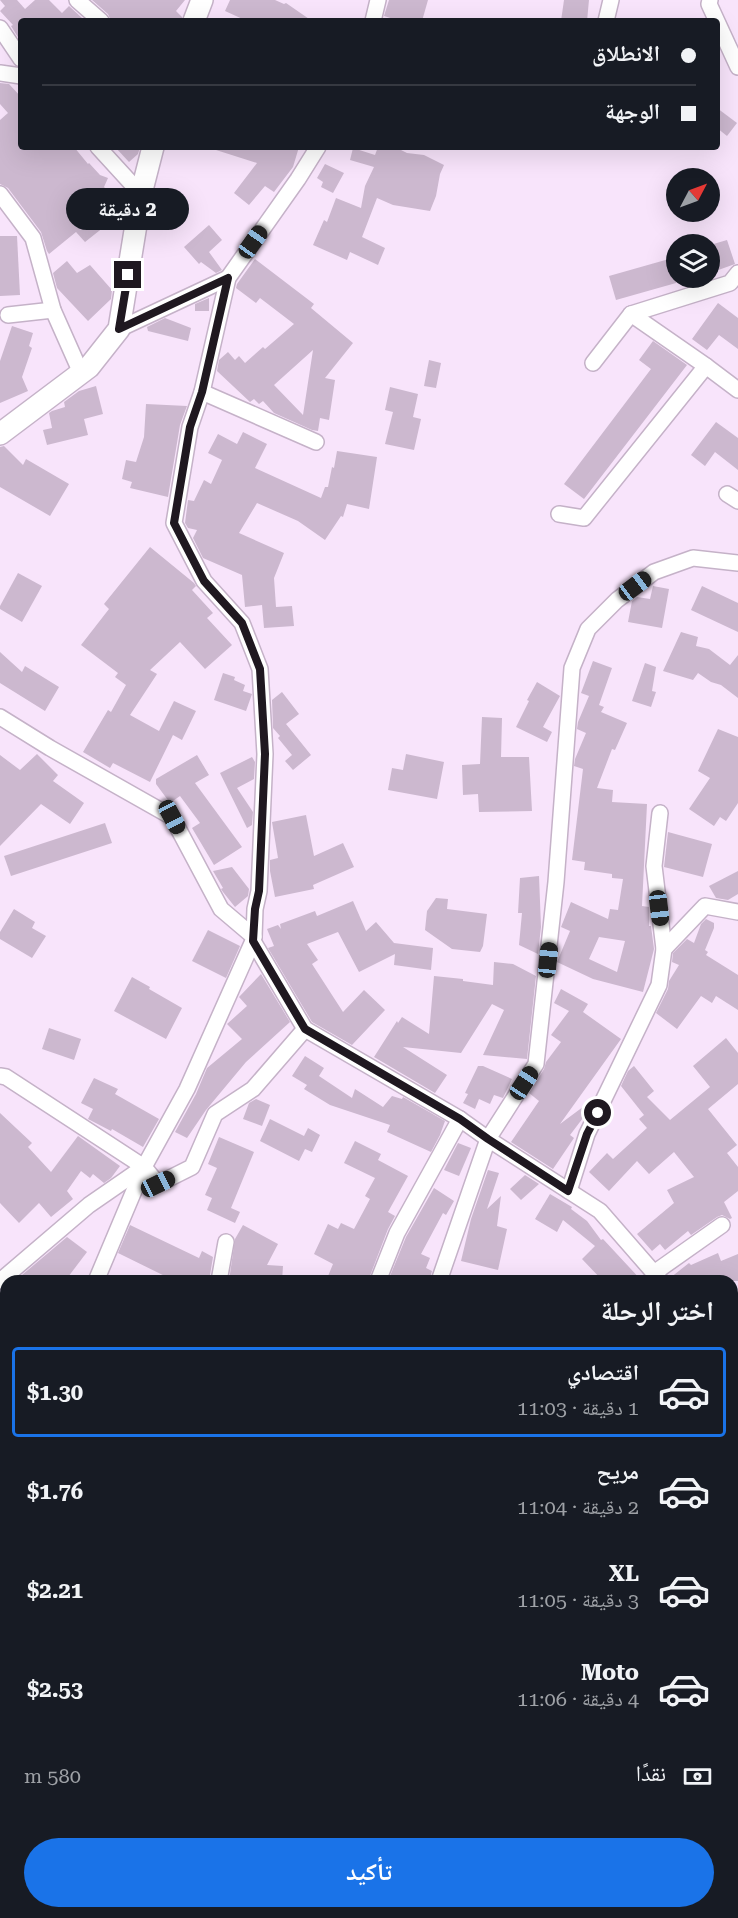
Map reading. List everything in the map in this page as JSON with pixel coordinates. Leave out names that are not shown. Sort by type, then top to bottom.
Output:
[{"type":"street","points":[[76,0],[97,18]]},
{"type":"street","points":[[195,18],[202,0]]},
{"type":"street","points":[[374,18],[378,0]]},
{"type":"street","points":[[607,18],[611,0]]},
{"type":"street","points":[[710,0],[709,4],[715,18]]},
{"type":"street","points":[[0,28],[18,54]]},
{"type":"street","points":[[720,28],[738,67]]},
{"type":"street","points":[[0,73],[18,76]]},
{"type":"street","points":[[101,150],[141,194]]},
{"type":"street","points":[[119,329],[141,194],[152,150]]},
{"type":"street","points":[[99,1275],[144,1167],[187,1089],[254,939],[255,909],[259,891],[265,754],[260,669],[242,623],[204,581],[174,523],[190,427],[202,392],[228,278],[316,150]]},
{"type":"street","points":[[0,194],[33,238],[53,310],[81,374]]},
{"type":"street","points":[[0,434],[89,367],[119,329],[228,278]]},
{"type":"street","points":[[593,363],[631,314],[735,282]]},
{"type":"street","points":[[8,315],[53,310]]},
{"type":"street","points":[[631,314],[738,390]]},
{"type":"street","points":[[559,514],[584,518],[706,366]]},
{"type":"street","points":[[202,392],[316,442]]},
{"type":"street","points":[[442,1275],[488,1139],[536,1064],[556,882],[572,668],[588,629],[617,600],[654,572],[693,558],[738,562]]},
{"type":"street","points":[[0,717],[172,817],[221,909],[254,939],[305,1029],[460,1119],[600,1211],[655,1275]]},
{"type":"street","points":[[568,1191],[587,1134],[660,985],[664,949],[654,867],[660,813]]},
{"type":"street","points":[[664,949],[705,906],[738,912]]},
{"type":"street","points":[[0,1076],[6,1077],[144,1167],[158,1184],[192,1167],[215,1114],[253,1089],[305,1029]]},
{"type":"street","points":[[380,1275],[397,1233],[460,1119]]},
{"type":"street","points":[[7,1275],[89,1205],[144,1167]]},
{"type":"street","points":[[660,1275],[722,1225]]},
{"type":"street","points":[[220,1275],[226,1242]]},
{"type":"building","points":[[0,0],[17,0],[25,9],[35,0],[49,0],[62,13],[69,6],[82,18],[18,18],[18,37],[11,26],[13,25],[0,11],[5,6]]},
{"type":"building","points":[[92,0],[185,0],[176,11],[182,18],[110,18]]},
{"type":"building","points":[[230,0],[275,0],[286,3],[308,18],[240,18],[225,11]]},
{"type":"building","points":[[389,0],[428,0],[423,18],[384,16]]},
{"type":"building","points":[[564,0],[589,0],[587,18],[561,18]]},
{"type":"building","points":[[0,83],[9,84],[18,94],[18,150],[76,150],[100,175],[108,178],[104,187],[114,198],[101,213],[109,223],[85,242],[76,232],[49,254],[41,232],[8,188],[0,184],[0,120],[8,113],[0,104]]},
{"type":"building","points":[[720,110],[737,123],[727,136],[720,130]]},
{"type":"building","points":[[118,150],[139,150],[129,162]]},
{"type":"building","points":[[216,150],[298,150],[293,167],[274,192],[265,186],[249,205],[234,193],[257,163]]},
{"type":"building","points":[[352,150],[375,155],[377,150],[401,150],[424,155],[444,165],[430,211],[393,205],[377,198],[362,237],[385,248],[378,265],[350,252],[347,260],[313,245],[324,220],[327,222],[336,198],[361,208],[365,186],[374,167],[350,160]]},
{"type":"building","points":[[325,164],[344,173],[333,193],[321,187],[323,182],[317,178]]},
{"type":"building","points":[[209,225],[222,240],[209,252],[222,270],[216,273],[201,262],[199,264],[184,247]]},
{"type":"building","points":[[0,236],[17,236],[20,295],[0,296]]},
{"type":"building","points":[[727,240],[735,264],[720,269],[720,242]]},
{"type":"building","points":[[255,259],[314,304],[311,308],[353,343],[325,378],[335,380],[329,420],[320,418],[318,431],[274,413],[263,401],[259,404],[254,399],[250,402],[217,371],[219,360],[228,352],[235,360],[239,356],[245,363],[294,324],[260,298],[256,303],[236,288]],"holes":[[[313,350],[303,415],[274,385]]]},
{"type":"building","points":[[666,260],[666,286],[616,300],[609,276]]},
{"type":"building","points":[[67,261],[77,273],[90,265],[112,290],[111,299],[88,321],[57,288],[53,273]]},
{"type":"building","points":[[209,298],[209,311],[195,311],[195,304]]},
{"type":"building","points":[[718,303],[738,318],[738,349],[719,335],[707,350],[692,339]]},
{"type":"building","points":[[165,318],[191,328],[188,341],[148,331],[147,327]]},
{"type":"building","points":[[12,326],[33,333],[29,346],[32,348],[22,377],[28,391],[0,403],[0,361]]},
{"type":"building","points":[[653,341],[687,365],[584,499],[564,484],[651,369],[639,360]]},
{"type":"building","points":[[429,360],[441,363],[436,388],[424,386]]},
{"type":"building","points":[[96,386],[103,414],[84,419],[88,435],[47,445],[43,430],[52,428],[49,413],[65,407],[64,402],[79,391]]},
{"type":"building","points":[[390,387],[418,394],[413,417],[421,419],[414,450],[385,444],[393,412],[385,410]]},
{"type":"building","points":[[146,404],[187,406],[180,425],[168,497],[130,488],[132,482],[122,479],[126,460],[136,462],[144,437]]},
{"type":"building","points":[[716,422],[738,438],[738,470],[715,452],[705,466],[691,455]]},
{"type":"building","points":[[243,432],[267,444],[255,468],[321,498],[325,487],[328,487],[337,451],[377,457],[369,509],[347,504],[343,517],[341,516],[325,540],[298,521],[257,503],[239,533],[284,553],[274,578],[276,607],[292,606],[294,626],[264,628],[262,605],[245,607],[242,575],[203,558],[193,538],[197,530],[188,528],[185,523],[188,500],[194,501],[204,480],[211,484],[222,460],[208,453],[218,434],[237,444]]},
{"type":"building","points":[[4,446],[23,465],[26,459],[69,484],[50,516],[0,487],[0,447]]},
{"type":"building","points":[[150,547],[194,583],[196,586],[192,590],[213,613],[207,618],[232,645],[205,669],[180,642],[150,670],[157,674],[130,715],[159,731],[174,701],[196,711],[182,740],[173,735],[150,782],[113,763],[110,768],[83,752],[108,710],[111,712],[126,685],[115,677],[118,673],[81,645],[109,609],[104,604]]},
{"type":"building","points":[[18,573],[42,586],[22,622],[0,609]]},
{"type":"building","points":[[653,586],[669,589],[662,628],[628,622],[632,601],[637,597],[650,599]]},
{"type":"building","points":[[702,586],[738,603],[738,632],[691,610]]},
{"type":"building","points":[[681,632],[698,637],[696,646],[709,649],[730,665],[738,655],[738,698],[721,685],[711,682],[698,673],[693,680],[663,671]]},
{"type":"building","points":[[0,652],[22,672],[25,666],[59,687],[45,711],[0,683]]},
{"type":"building","points":[[593,661],[612,668],[599,705],[604,707],[601,712],[627,723],[615,750],[612,749],[597,788],[613,790],[612,802],[647,804],[642,906],[649,907],[649,926],[651,926],[654,949],[643,992],[593,979],[557,962],[570,931],[561,927],[571,902],[608,919],[610,909],[618,910],[623,879],[612,878],[612,874],[584,870],[585,862],[572,860],[583,769],[574,766],[586,733],[577,729],[589,696],[581,693]],"holes":[[[599,937],[625,941],[617,972],[589,959]]]},
{"type":"building","points":[[645,663],[656,667],[652,691],[656,692],[651,707],[632,701]]},
{"type":"building","points":[[223,673],[235,677],[234,680],[245,685],[243,691],[252,694],[246,711],[214,700]]},
{"type":"building","points":[[537,682],[560,696],[543,727],[552,732],[547,742],[516,727]]},
{"type":"building","points":[[282,692],[299,714],[286,724],[311,755],[293,770],[285,761],[292,755],[273,728],[272,700]]},
{"type":"building","points":[[482,717],[502,718],[501,757],[529,757],[532,811],[479,812],[478,794],[463,795],[462,765],[480,764]]},
{"type":"building","points":[[718,729],[738,737],[738,803],[726,821],[720,817],[714,826],[689,809],[710,778],[698,771]]},
{"type":"building","points":[[37,754],[58,775],[53,781],[84,803],[70,824],[41,804],[0,846],[0,755],[20,770]]},
{"type":"building","points":[[406,754],[444,762],[437,799],[388,790],[392,768],[403,770]]},
{"type":"building","points":[[197,755],[209,775],[195,783],[242,847],[214,865],[192,828],[200,823],[180,796],[170,803],[156,784],[156,779]]},
{"type":"building","points":[[252,757],[255,762],[254,779],[237,788],[253,812],[252,825],[247,828],[220,773]]},
{"type":"building","points":[[306,815],[314,856],[343,843],[354,867],[313,885],[314,889],[275,897],[270,860],[278,858],[272,822]]},
{"type":"building","points":[[105,823],[112,843],[11,876],[4,856]]},
{"type":"building","points":[[668,832],[712,844],[703,877],[664,867]]},
{"type":"building","points":[[232,867],[249,889],[248,896],[235,907],[221,889],[223,888],[213,871]]},
{"type":"building","points":[[738,871],[738,894],[728,900],[716,898],[709,886]]},
{"type":"building","points":[[539,876],[541,927],[538,954],[519,945],[522,913],[518,913],[520,878]]},
{"type":"building","points":[[436,898],[448,899],[447,909],[487,914],[483,946],[480,952],[452,949],[425,930],[427,911]]},
{"type":"building","points":[[353,901],[366,931],[376,922],[394,943],[433,948],[431,970],[394,965],[395,954],[359,972],[338,932],[307,944],[318,960],[312,964],[343,1012],[364,990],[385,1010],[352,1045],[312,1022],[268,948],[274,946],[267,929],[278,925],[281,929],[280,924],[315,911],[317,916]]},
{"type":"building","points":[[14,909],[35,922],[32,928],[46,936],[32,958],[0,939],[0,932]]},
{"type":"building","points":[[706,919],[714,923],[714,928],[705,950],[708,952],[706,955],[738,975],[738,1010],[716,996],[712,1003],[701,996],[677,1029],[656,1013],[668,989],[669,981],[679,965],[672,962],[673,953],[687,939],[694,943],[701,924]]},
{"type":"building","points":[[208,930],[240,946],[226,978],[192,961]]},
{"type":"building","points":[[494,962],[513,964],[536,976],[527,1059],[483,1055],[504,1010],[492,1004],[461,1053],[403,1047],[447,1075],[435,1093],[374,1057],[397,1021],[398,1023],[402,1017],[429,1034],[434,976],[493,985]]},
{"type":"building","points":[[261,974],[290,1022],[246,1062],[206,1110],[187,1138],[175,1132],[207,1068],[242,1039],[227,1024],[247,1006],[239,997]]},
{"type":"building","points":[[132,977],[182,1008],[166,1039],[114,1011]]},
{"type":"building","points":[[561,989],[588,1004],[583,1012],[621,1039],[560,1124],[592,1102],[570,1135],[574,1138],[553,1169],[511,1142],[539,1101],[529,1093],[546,1062],[561,1042],[551,1035],[569,1011],[554,1003]]},
{"type":"building","points":[[49,1028],[81,1039],[74,1060],[42,1049]]},
{"type":"building","points":[[726,1038],[738,1053],[738,1084],[708,1109],[737,1145],[727,1153],[738,1167],[738,1191],[724,1202],[732,1218],[722,1215],[717,1217],[691,1235],[688,1231],[665,1250],[660,1244],[652,1251],[637,1234],[674,1203],[667,1190],[694,1177],[674,1152],[649,1174],[637,1161],[609,1191],[589,1172],[607,1153],[613,1159],[647,1128],[639,1119],[644,1115],[621,1086],[628,1071],[634,1066],[654,1091],[647,1097],[670,1120],[710,1087],[693,1066]]},
{"type":"building","points":[[305,1056],[324,1068],[319,1076],[352,1098],[355,1089],[383,1107],[392,1096],[402,1099],[403,1097],[445,1121],[431,1152],[387,1132],[390,1125],[330,1105],[304,1089],[307,1085],[292,1076]]},
{"type":"building","points":[[478,1066],[512,1079],[503,1098],[494,1095],[490,1104],[479,1099],[475,1109],[463,1103],[468,1094],[465,1093]]},
{"type":"building","points":[[94,1078],[118,1089],[115,1094],[159,1119],[143,1147],[112,1129],[111,1131],[88,1119],[93,1109],[81,1103]]},
{"type":"building","points":[[256,1099],[270,1105],[262,1126],[243,1119],[249,1103]]},
{"type":"building","points":[[0,1113],[32,1143],[28,1147],[51,1172],[78,1136],[120,1166],[104,1183],[93,1174],[90,1178],[81,1171],[67,1191],[73,1199],[51,1217],[39,1203],[19,1223],[0,1203]]},
{"type":"building","points":[[270,1119],[304,1136],[308,1128],[320,1135],[312,1152],[305,1149],[299,1161],[260,1141]]},
{"type":"building","points":[[219,1137],[254,1152],[231,1208],[240,1212],[235,1223],[207,1210],[212,1198],[205,1195],[217,1168],[208,1164]]},
{"type":"building","points":[[355,1141],[381,1154],[378,1160],[408,1176],[388,1212],[395,1216],[370,1275],[328,1275],[333,1264],[314,1254],[328,1224],[338,1229],[341,1223],[354,1229],[370,1199],[365,1196],[375,1178],[344,1163]]},
{"type":"building","points":[[458,1143],[471,1148],[459,1176],[444,1170]]},
{"type":"building","points":[[488,1170],[499,1173],[487,1209],[501,1196],[497,1226],[507,1229],[498,1270],[461,1261],[471,1219]]},
{"type":"building","points":[[525,1175],[539,1184],[521,1200],[510,1189]]},
{"type":"building","points":[[434,1188],[454,1201],[446,1215],[443,1213],[421,1254],[430,1258],[426,1268],[432,1271],[431,1275],[390,1275],[406,1237]]},
{"type":"building","points":[[550,1194],[572,1207],[571,1209],[587,1221],[601,1240],[603,1239],[636,1275],[597,1275],[582,1259],[595,1246],[563,1220],[557,1232],[535,1219]]},
{"type":"building","points":[[130,1225],[199,1258],[202,1251],[213,1257],[210,1275],[163,1275],[118,1253]]},
{"type":"building","points":[[243,1225],[278,1244],[267,1265],[283,1266],[282,1275],[230,1275],[235,1239]]},
{"type":"building","points":[[67,1237],[87,1252],[70,1275],[22,1275]]},
{"type":"building","points":[[718,1253],[721,1261],[738,1254],[738,1275],[674,1275],[689,1263],[691,1265]]},
{"type":"route","points":[[128,275],[119,329],[228,278],[202,392],[190,427],[174,523],[204,581],[242,623],[260,669],[265,754],[259,891],[255,909],[253,941],[305,1029],[460,1119],[568,1191],[587,1134],[598,1113]]}]
